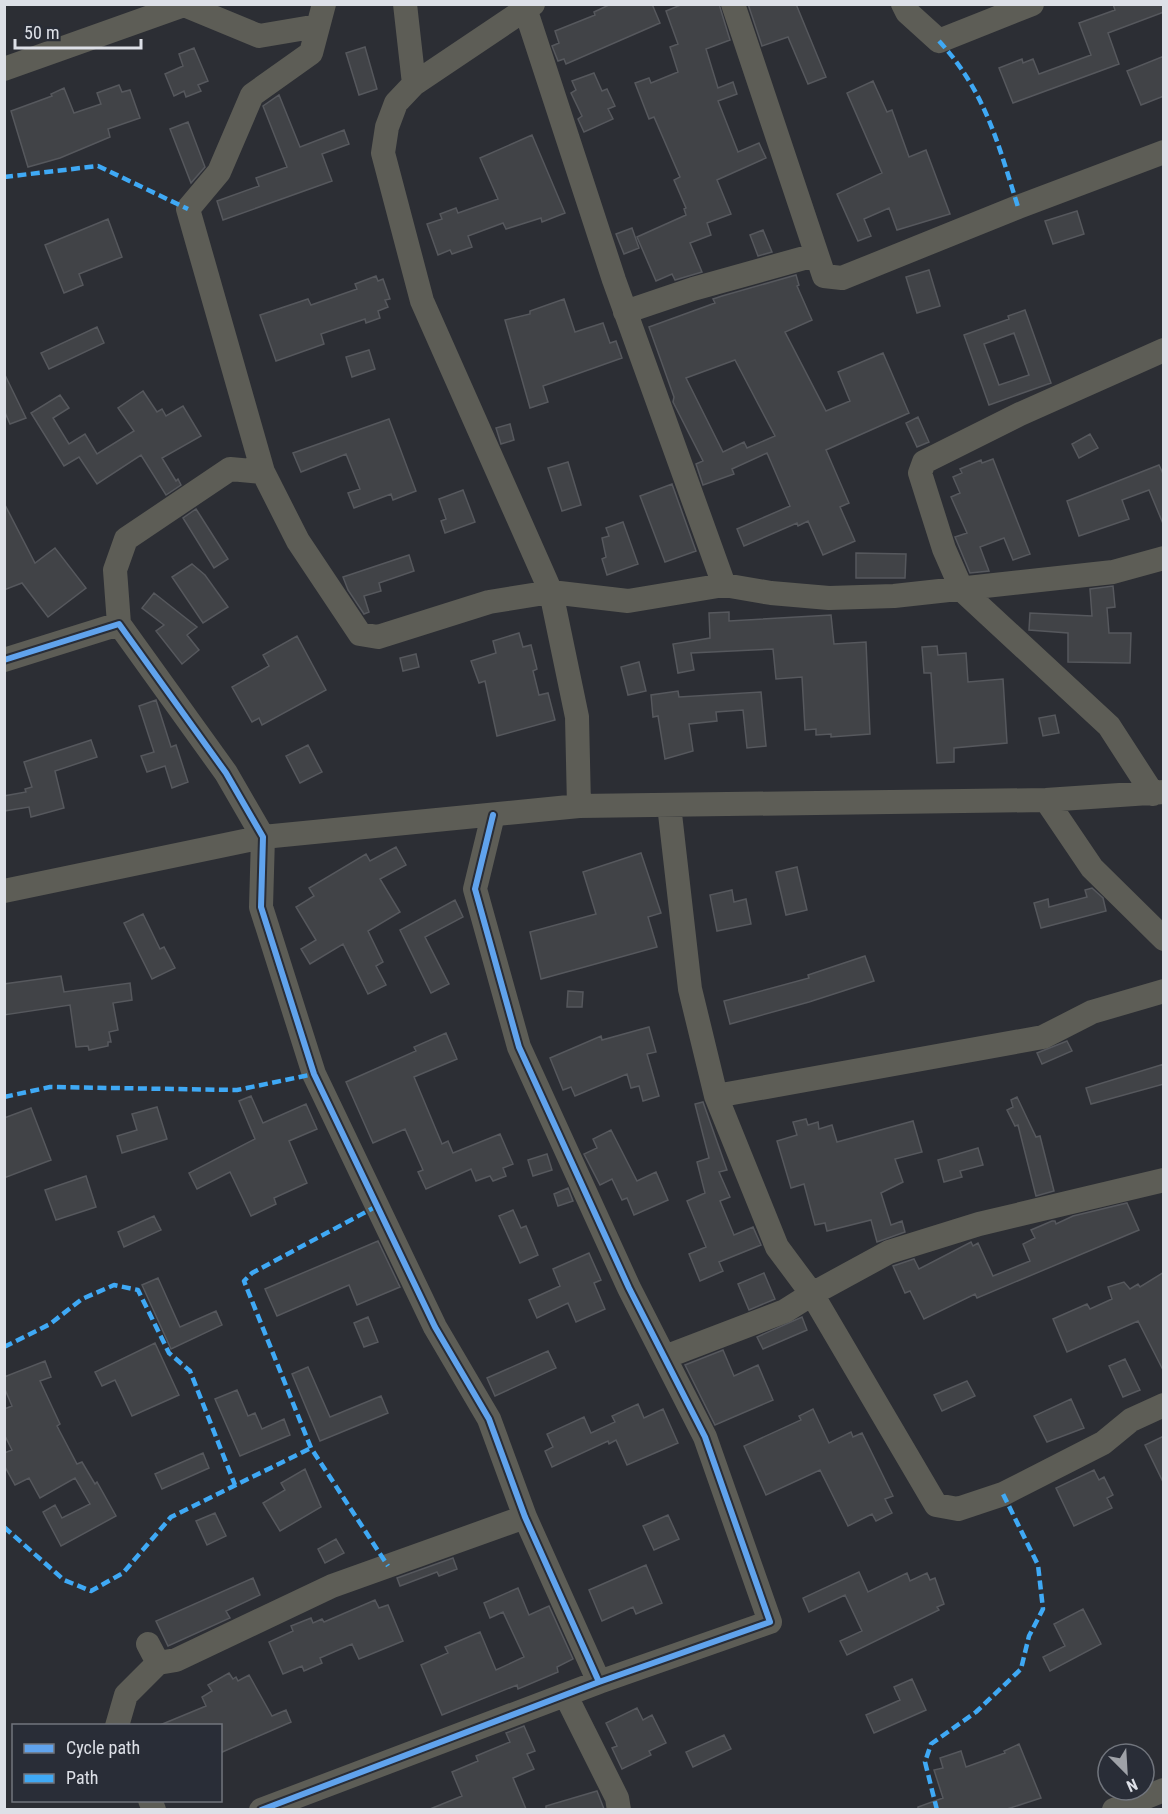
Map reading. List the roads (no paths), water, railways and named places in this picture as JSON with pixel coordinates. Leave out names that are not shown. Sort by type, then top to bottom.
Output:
[{"type":"street","points":[[405,4],[414,84]]},
{"type":"street","points":[[733,4],[815,255],[824,276],[842,278],[1018,207],[1164,152]]},
{"type":"street","points":[[903,4],[907,12],[939,41],[1032,4]]},
{"type":"street","points":[[4,69],[184,5],[259,36],[321,15]]},
{"type":"street","points":[[579,806],[577,717],[551,592],[422,301],[383,153],[387,127],[396,104],[414,84],[529,6],[625,312],[724,585]]},
{"type":"street","points":[[321,15],[310,53],[252,96],[219,172],[188,209],[263,472],[298,541],[360,634],[378,637],[489,602],[551,592],[628,601],[724,585],[771,593],[829,598],[894,596],[1113,572],[1164,558]]},
{"type":"street","points":[[625,312],[693,289],[815,255]]},
{"type":"street","points":[[1158,793],[1110,726],[962,590],[944,549],[920,473],[924,462],[1020,414],[1164,350]]},
{"type":"street","points":[[263,472],[230,469],[126,539],[115,570],[119,624],[226,773],[263,837],[261,907],[314,1074],[435,1326],[489,1419],[525,1517],[599,1682]]},
{"type":"street","points":[[4,660],[119,624]]},
{"type":"street","points":[[4,891],[263,837],[579,806],[1046,800],[1158,793]]},
{"type":"street","points":[[1046,800],[1092,868],[1164,939]]},
{"type":"street","points":[[669,805],[690,989],[716,1096],[777,1246],[812,1294],[936,1505],[958,1509],[1003,1494],[1103,1443],[1131,1420],[1164,1405]]},
{"type":"street","points":[[261,1809],[599,1682],[770,1622],[705,1437],[629,1288],[519,1047],[475,889],[493,815]]},
{"type":"street","points":[[716,1096],[1043,1037],[1092,1011],[1164,991]]},
{"type":"street","points":[[665,1357],[785,1311],[812,1294],[901,1248],[979,1224],[1164,1180]]},
{"type":"street","points":[[117,1724],[126,1695],[153,1653],[176,1660],[332,1586],[525,1517]]},
{"type":"street","points":[[566,1696],[617,1798],[619,1809]]},
{"type":"street","points":[[1113,1809],[1164,1790]]}]
